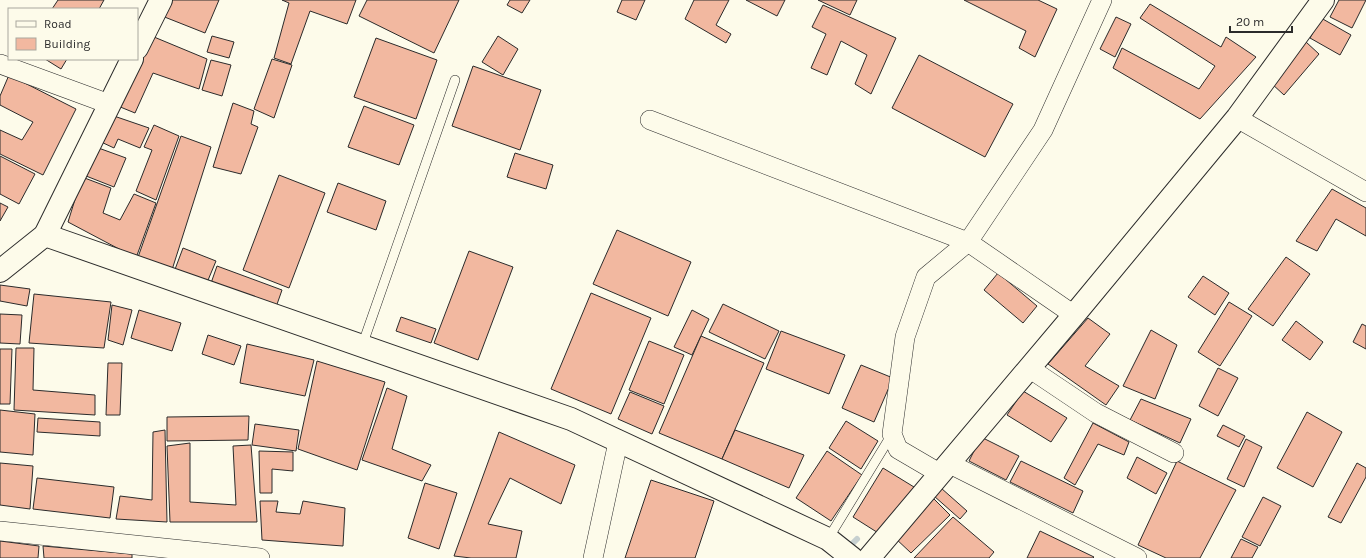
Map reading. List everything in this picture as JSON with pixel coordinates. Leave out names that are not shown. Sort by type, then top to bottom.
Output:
[{"type":"street","points":[[138,46],[161,0]]},
{"type":"street","points":[[1102,0],[1043,130],[968,242],[926,277],[905,337],[892,434],[898,449],[944,468],[1137,558]]},
{"type":"street","points":[[869,558],[1074,315],[1237,118],[1324,0]]},
{"type":"street","points":[[0,271],[45,235],[132,60]]},
{"type":"street","points":[[0,64],[110,104]]},
{"type":"street","points":[[1237,118],[1366,192]]},
{"type":"street","points":[[650,120],[968,242],[1074,315]]},
{"type":"street","points":[[45,235],[571,419],[828,539],[852,558]]},
{"type":"street","points":[[1028,368],[1096,413],[1174,453]]},
{"type":"street","points":[[593,558],[618,442]]},
{"type":"street","points":[[0,531],[150,552],[260,558]]},
{"type":"lane","points":[[362,346],[455,80]]},
{"type":"lane","points":[[828,539],[892,434]]},
{"type":"building","points":[[58,0],[104,0],[100,8],[53,8]]},
{"type":"building","points":[[162,0],[219,0],[205,33],[157,14]]},
{"type":"building","points":[[282,0],[356,0],[347,24],[310,11],[291,64],[274,58],[289,3]]},
{"type":"building","points":[[367,0],[459,0],[434,53],[359,16]]},
{"type":"building","points":[[510,0],[530,0],[522,13],[507,5]]},
{"type":"building","points":[[622,0],[645,0],[636,20],[617,12]]},
{"type":"building","points":[[694,0],[729,0],[716,25],[731,34],[726,43],[685,19]]},
{"type":"building","points":[[746,0],[785,0],[777,16]]},
{"type":"building","points":[[818,0],[857,0],[850,15]]},
{"type":"building","points":[[964,0],[1038,0],[1057,9],[1035,57],[1019,48],[1026,31]]},
{"type":"building","points":[[1339,0],[1366,0],[1352,28],[1330,17]]},
{"type":"building","points":[[1150,4],[1221,47],[1226,37],[1256,57],[1200,119],[1113,68],[1122,48],[1199,89],[1215,66],[1140,18]]},
{"type":"building","points":[[823,5],[896,38],[871,94],[855,84],[867,55],[841,41],[827,75],[811,68],[826,34],[812,27]]},
{"type":"building","points":[[1116,17],[1131,24],[1115,57],[1100,49]]},
{"type":"building","points":[[1321,18],[1351,35],[1340,55],[1310,38]]},
{"type":"building","points":[[142,32],[207,59],[199,89],[153,73],[135,113],[113,104],[131,60],[138,60],[138,42]]},
{"type":"building","points":[[212,36],[234,42],[229,58],[207,52]]},
{"type":"building","points":[[498,36],[518,49],[503,75],[482,62]]},
{"type":"building","points":[[376,38],[437,60],[416,119],[354,97]]},
{"type":"building","points":[[1306,42],[1319,54],[1284,95],[1271,83]]},
{"type":"building","points":[[919,55],[1013,104],[985,157],[892,108]]},
{"type":"building","points":[[272,59],[292,65],[274,118],[254,109]]},
{"type":"building","points":[[47,60],[66,60],[61,69]]},
{"type":"building","points":[[211,60],[231,65],[222,96],[202,90]]},
{"type":"building","points":[[473,66],[541,90],[520,150],[452,126]]},
{"type":"building","points":[[9,75],[76,109],[43,175],[0,154],[0,130],[22,140],[33,122],[0,105],[0,96]]},
{"type":"building","points":[[233,103],[254,111],[251,124],[258,127],[241,174],[213,167]]},
{"type":"building","points":[[364,106],[414,125],[399,165],[348,147]]},
{"type":"building","points":[[111,115],[149,128],[140,148],[118,139],[114,148],[99,141]]},
{"type":"building","points":[[154,125],[179,136],[156,200],[136,191],[152,150],[144,147]]},
{"type":"building","points":[[181,136],[211,147],[171,273],[137,260]]},
{"type":"building","points":[[93,146],[126,158],[114,187],[81,174]]},
{"type":"building","points":[[515,153],[553,165],[546,189],[507,177]]},
{"type":"building","points":[[0,156],[35,174],[19,204],[0,194]]},
{"type":"building","points":[[279,175],[325,193],[289,288],[243,270]]},
{"type":"building","points":[[82,177],[111,188],[103,213],[120,220],[134,194],[156,203],[136,258],[68,222]]},
{"type":"building","points":[[338,183],[386,201],[376,230],[327,212]]},
{"type":"building","points":[[1332,189],[1366,208],[1366,236],[1336,219],[1317,251],[1296,241]]},
{"type":"building","points":[[0,203],[8,207],[0,221]]},
{"type":"building","points":[[617,230],[691,262],[668,316],[593,284]]},
{"type":"building","points":[[183,248],[216,261],[206,285],[174,272]]},
{"type":"building","points":[[469,251],[513,267],[478,360],[434,343]]},
{"type":"building","points":[[1286,257],[1310,274],[1273,326],[1248,309]]},
{"type":"building","points":[[217,266],[282,290],[275,310],[210,286]]},
{"type":"building","points":[[998,273],[1037,306],[1023,323],[984,290]]},
{"type":"building","points":[[1203,276],[1229,293],[1215,315],[1188,297]]},
{"type":"building","points":[[0,285],[30,289],[27,306],[0,301]]},
{"type":"building","points":[[591,293],[651,318],[611,414],[551,389]]},
{"type":"building","points":[[34,294],[111,302],[104,348],[29,343]]},
{"type":"building","points":[[1229,302],[1252,316],[1220,366],[1198,352]]},
{"type":"building","points":[[723,304],[779,331],[765,359],[709,332]]},
{"type":"building","points":[[112,305],[132,310],[123,345],[108,340]]},
{"type":"building","points":[[139,310],[181,323],[172,351],[131,338]]},
{"type":"building","points":[[692,310],[709,319],[692,355],[674,347]]},
{"type":"building","points":[[0,314],[22,315],[20,344],[0,343]]},
{"type":"building","points":[[401,317],[436,329],[431,343],[396,331]]},
{"type":"building","points":[[1088,318],[1110,334],[1085,366],[1119,386],[1106,405],[1048,364]]},
{"type":"building","points":[[1296,321],[1323,342],[1310,360],[1282,340]]},
{"type":"building","points":[[1362,324],[1366,326],[1366,349],[1353,342]]},
{"type":"building","points":[[1151,330],[1177,345],[1155,399],[1123,386]]},
{"type":"building","points":[[781,331],[845,355],[829,394],[766,369]]},
{"type":"building","points":[[208,335],[241,346],[234,365],[202,354]]},
{"type":"building","points":[[701,336],[764,363],[722,459],[659,433]]},
{"type":"building","points":[[649,341],[684,355],[664,404],[629,390]]},
{"type":"building","points":[[247,344],[314,360],[305,396],[240,383]]},
{"type":"building","points":[[16,348],[34,348],[33,390],[95,395],[95,415],[14,410]]},
{"type":"building","points":[[0,349],[12,349],[10,404],[0,404]]},
{"type":"building","points":[[317,361],[385,382],[357,470],[298,449]]},
{"type":"building","points":[[108,363],[122,363],[120,415],[106,415]]},
{"type":"building","points":[[861,365],[893,378],[874,422],[842,408]]},
{"type":"building","points":[[1218,368],[1238,378],[1218,416],[1199,406]]},
{"type":"building","points":[[387,388],[407,396],[392,449],[431,465],[422,481],[362,460]]},
{"type":"building","points":[[1023,391],[1067,418],[1051,442],[1007,415]]},
{"type":"building","points":[[630,392],[664,406],[652,434],[618,419]]},
{"type":"building","points":[[1141,399],[1191,419],[1180,443],[1130,420]]},
{"type":"building","points":[[0,410],[35,414],[33,455],[0,452]]},
{"type":"building","points":[[1307,412],[1342,432],[1313,487],[1277,468]]},
{"type":"building","points":[[249,416],[248,440],[167,441],[167,417]]},
{"type":"building","points":[[38,418],[100,422],[100,436],[37,432]]},
{"type":"building","points":[[846,421],[878,441],[861,469],[829,448]]},
{"type":"building","points":[[1093,423],[1129,442],[1124,455],[1098,444],[1075,485],[1064,478]]},
{"type":"building","points":[[255,424],[299,430],[296,451],[252,445]]},
{"type":"building","points":[[1223,425],[1245,436],[1239,447],[1217,436]]},
{"type":"building","points":[[165,430],[167,522],[116,519],[120,496],[152,500],[153,432]]},
{"type":"building","points":[[735,430],[804,455],[789,488],[722,459]]},
{"type":"building","points":[[499,432],[575,465],[561,504],[510,478],[488,524],[522,531],[516,558],[471,558],[454,556]]},
{"type":"building","points":[[981,437],[1019,456],[1006,480],[969,461]]},
{"type":"building","points":[[1246,439],[1262,447],[1244,487],[1227,479]]},
{"type":"building","points":[[190,443],[190,502],[236,505],[233,446],[251,445],[257,522],[170,522],[167,446]]},
{"type":"building","points":[[259,451],[293,452],[293,471],[272,469],[272,493],[260,493]]},
{"type":"building","points":[[827,451],[862,475],[831,521],[796,498]]},
{"type":"building","points":[[1137,457],[1167,473],[1156,494],[1127,478]]},
{"type":"building","points":[[1021,461],[1083,491],[1073,513],[1010,482]]},
{"type":"building","points":[[1177,461],[1236,490],[1200,558],[1166,558],[1138,545]]},
{"type":"building","points":[[0,463],[33,466],[30,509],[0,505]]},
{"type":"building","points":[[1357,463],[1366,468],[1366,477],[1341,523],[1328,517]]},
{"type":"building","points":[[883,468],[914,487],[883,536],[853,517]]},
{"type":"building","points":[[37,478],[114,487],[110,518],[33,509]]},
{"type":"building","points":[[651,480],[714,501],[695,558],[625,558]]},
{"type":"building","points":[[425,483],[457,493],[439,549],[408,538]]},
{"type":"building","points":[[941,488],[967,511],[960,519],[934,496]]},
{"type":"building","points":[[932,497],[950,515],[911,553],[894,537]]},
{"type":"building","points":[[1263,497],[1281,506],[1260,546],[1242,537]]},
{"type":"building","points":[[260,501],[278,501],[276,512],[300,514],[303,501],[345,508],[343,546],[262,540]]},
{"type":"building","points":[[953,517],[994,552],[989,558],[914,558]]},
{"type":"building","points":[[1040,531],[1094,557],[1027,558]]},
{"type":"building","points":[[1241,539],[1258,547],[1252,558],[1231,558]]},
{"type":"building","points":[[0,541],[39,546],[38,558],[0,558]]},
{"type":"building","points":[[43,546],[132,554],[132,558],[44,558]]},
{"type":"waterway","points":[[847,549],[857,539]]}]
